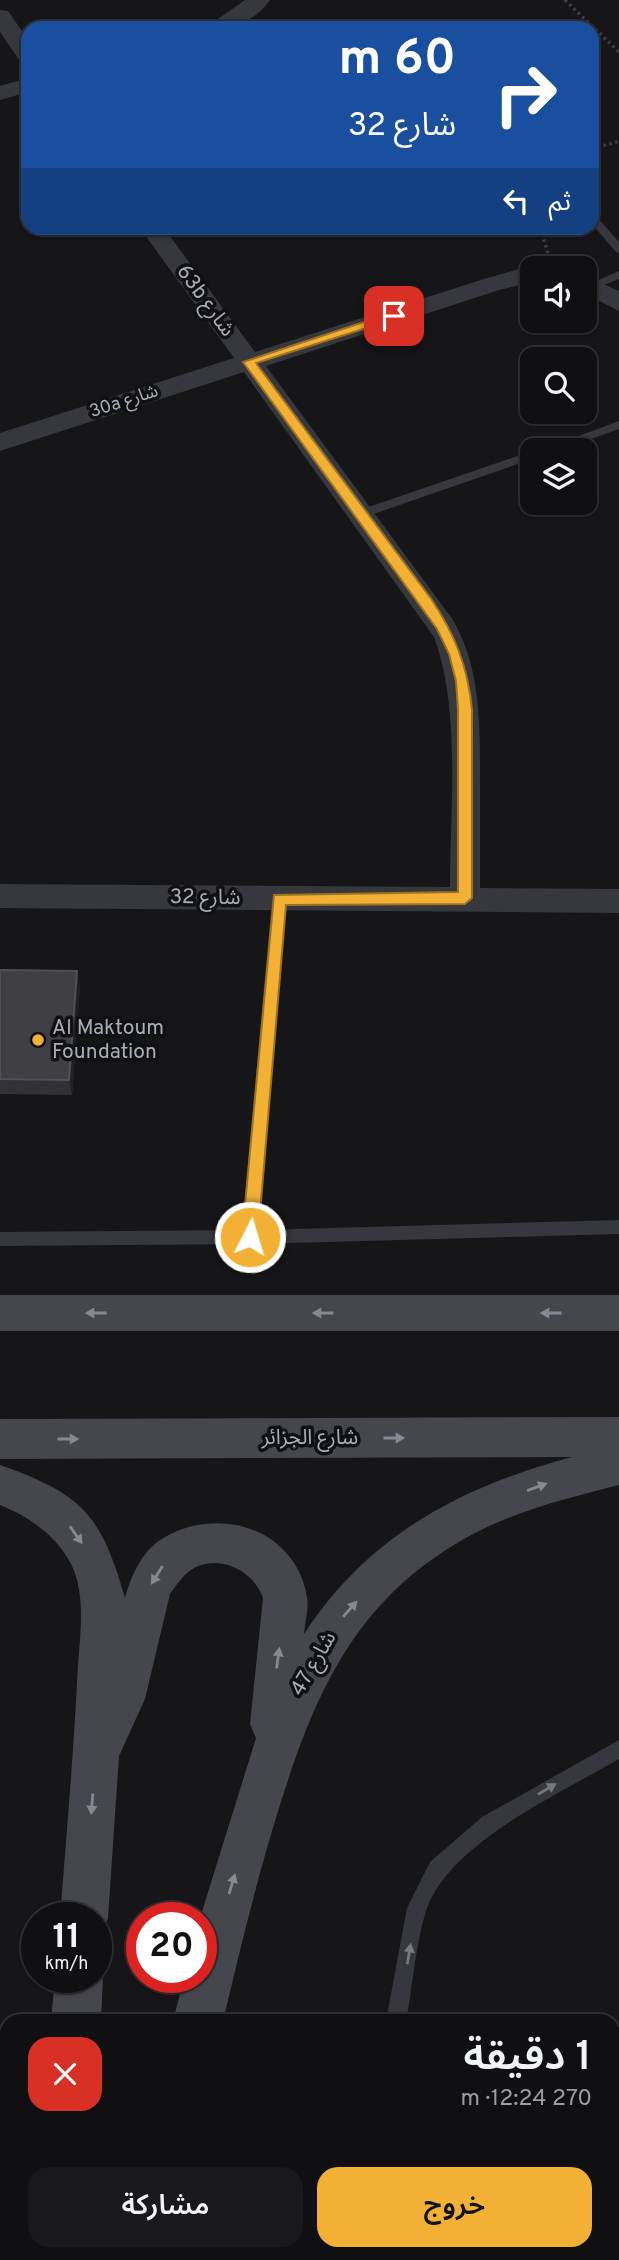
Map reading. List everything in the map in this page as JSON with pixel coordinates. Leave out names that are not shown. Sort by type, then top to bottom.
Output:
[{"type":"street","points":[[229,21],[259,0]]},
{"type":"street","points":[[0,16],[21,46]]},
{"type":"street","points":[[0,93],[21,87]]},
{"type":"street","name":"63b شارع","points":[[157,235],[443,627],[455,654],[462,681],[465,710],[465,898]]},
{"type":"street","name":"30a شارع","points":[[0,442],[520,277]]},
{"type":"street","points":[[597,290],[619,303]]},
{"type":"street","name":"شارع 32","points":[[0,896],[619,901]]},
{"type":"street","points":[[0,1313],[619,1314]]},
{"type":"street","name":"شارع الجزائر","points":[[0,1439],[619,1437]]},
{"type":"street","name":"شارع 47","points":[[200,2014],[224,1910],[273,1750],[299,1686],[332,1629],[394,1564],[424,1541],[478,1510],[543,1484],[619,1465]]},
{"type":"street","points":[[0,1485],[33,1497],[67,1522],[91,1556],[103,1598],[96,1754],[85,1902]]},
{"type":"street","points":[[96,1754],[122,1699],[150,1586],[162,1567],[179,1552],[201,1544],[223,1542],[244,1548],[263,1560],[278,1577],[285,1598],[275,1685],[273,1750]]},
{"type":"street","points":[[76,2014],[78,1993]]},
{"type":"lane","points":[[599,226],[619,249]]},
{"type":"lane","points":[[597,281],[619,275]]},
{"type":"lane","points":[[582,438],[619,425]]},
{"type":"lane","points":[[361,513],[520,459]]},
{"type":"lane","points":[[250,1237],[279,899]]},
{"type":"lane","points":[[0,1239],[250,1237],[619,1227]]},
{"type":"lane","points":[[397,2014],[417,1908],[437,1869],[489,1824],[619,1749]]},
{"type":"path","points":[[565,0],[587,21]]},
{"type":"path","points":[[599,33],[619,52]]},
{"type":"path","points":[[599,147],[619,141]]},
{"type":"path","points":[[542,235],[549,256]]},
{"type":"building","name":"Al Maktoum Foundation","points":[[0,970],[77,971],[69,1080],[0,1079]]},
{"type":"place","name":"Al Maktoum Foundation","points":[[38,1040]]},
{"type":"route","points":[[250,1237],[279,899],[465,898],[465,710],[462,681],[455,654],[443,627],[427,603],[249,362],[394,316]]}]
